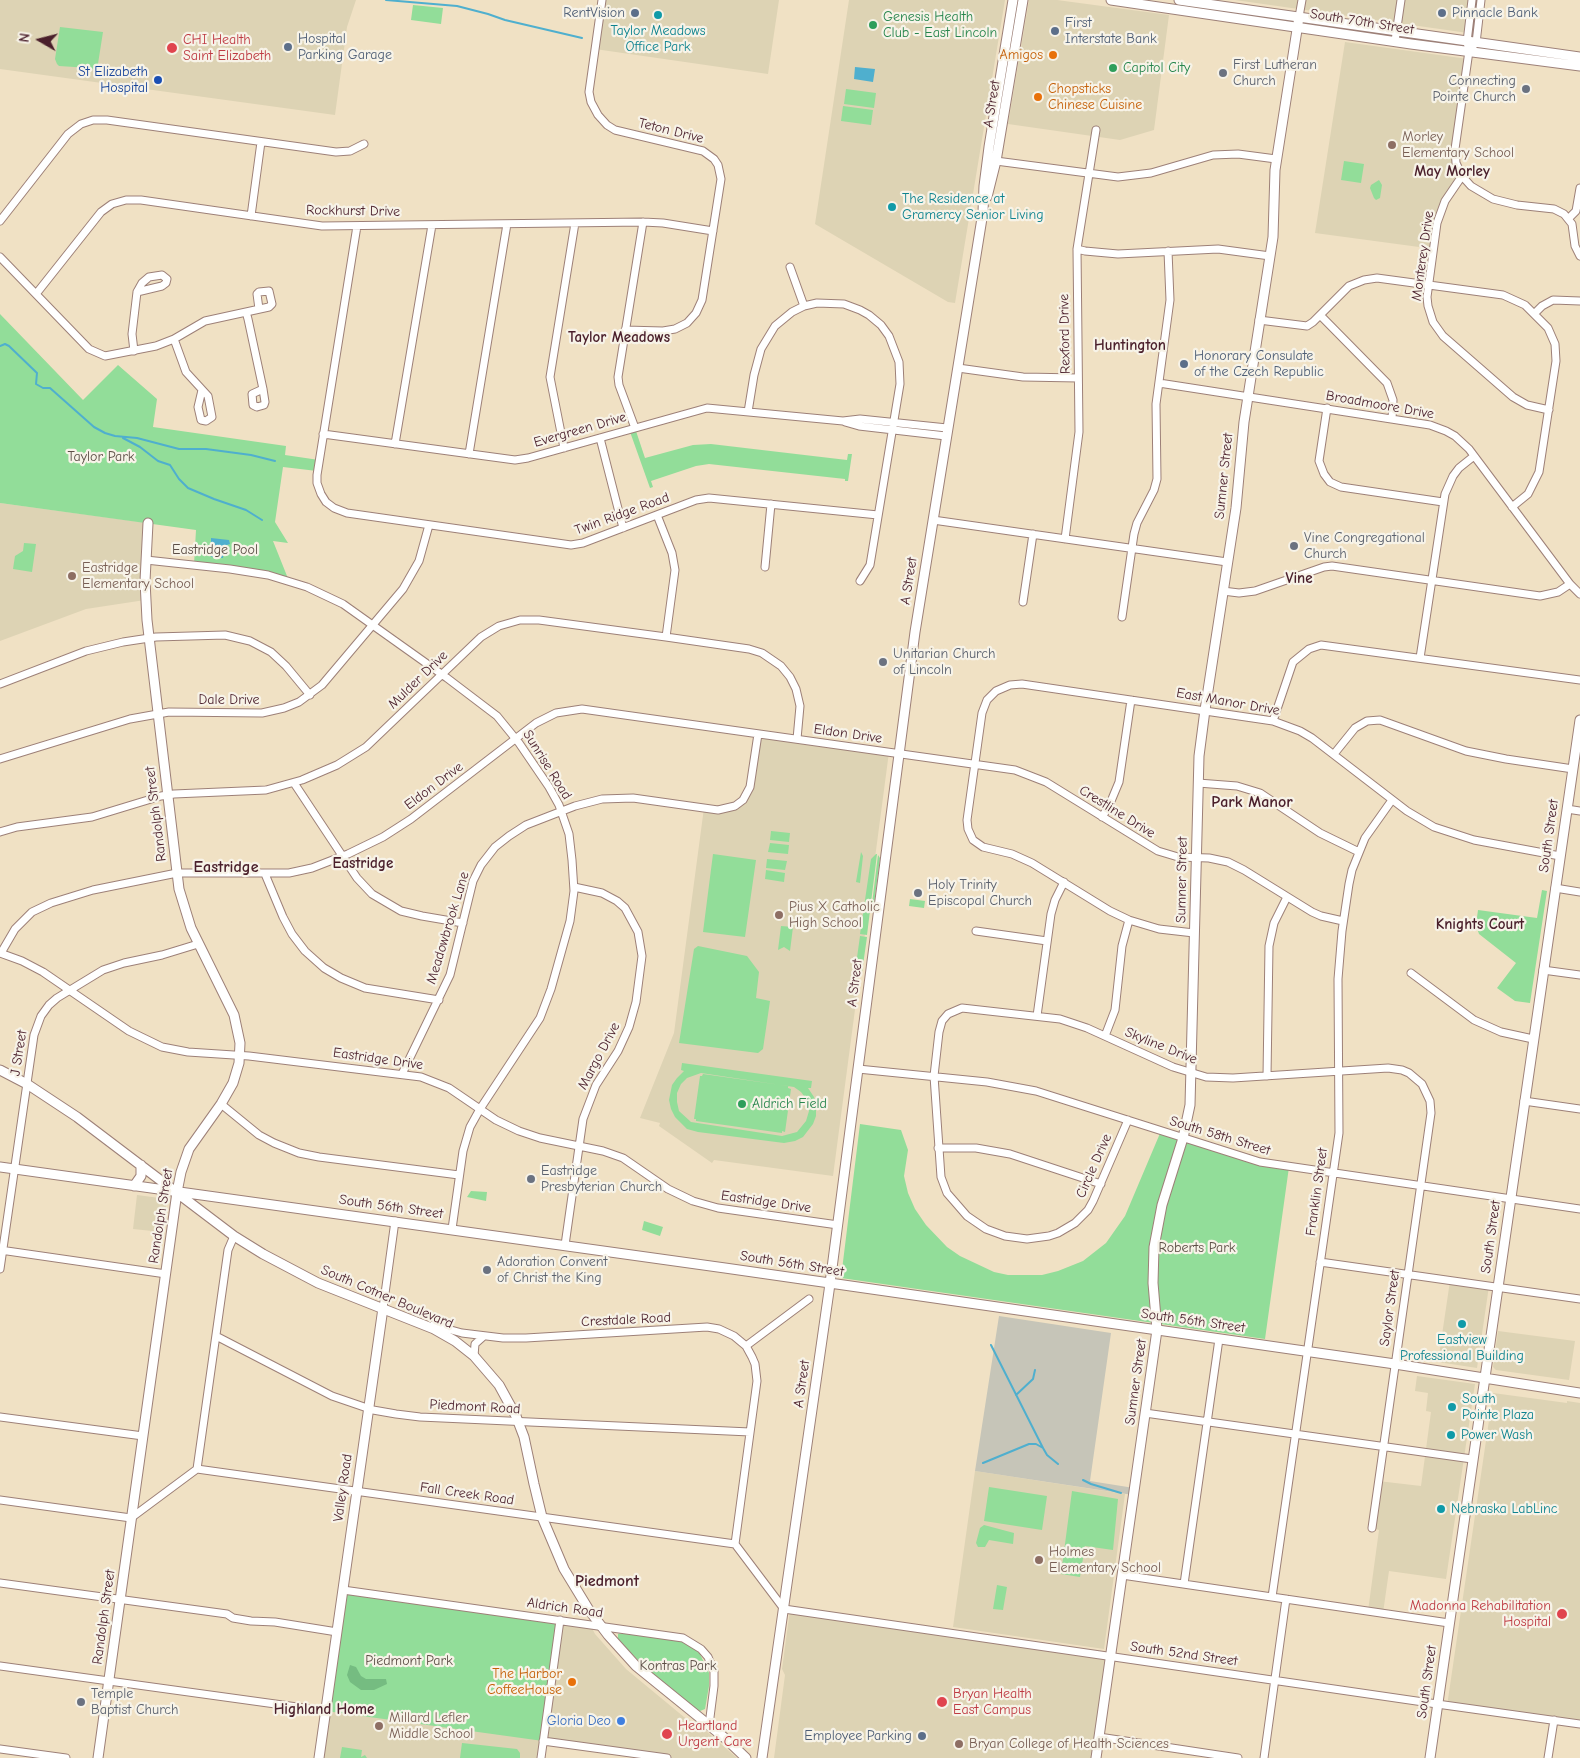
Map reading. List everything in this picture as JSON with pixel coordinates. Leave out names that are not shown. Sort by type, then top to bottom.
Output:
[{"type":"main road","name":"A Street","points":[[983,212],[989,147],[1013,0]]},
{"type":"main road","name":"A Street","points":[[762,1758],[838,1225],[915,632],[983,212],[996,161],[1023,0]]},
{"type":"main road","name":"South 70th Street","points":[[1111,0],[1160,3],[1298,22],[1396,31],[1580,57]]},
{"type":"main road","name":"South 70th Street","points":[[1179,0],[1395,41],[1580,66]]},
{"type":"main road","name":"Sumner Street","points":[[1096,1758],[1157,1330],[1152,1283],[1154,1247],[1162,1205],[1183,1138],[1190,1105],[1198,783],[1205,710],[1236,508],[1240,451],[1270,256],[1276,159],[1298,22]]},
{"type":"main road","name":"Randolph Street","points":[[98,1758],[180,1172],[189,1149],[221,1104],[235,1079],[240,1056],[240,1036],[236,1021],[198,944],[183,906],[177,874],[145,595],[148,523]]},
{"type":"main road","name":"South Street","points":[[1430,1758],[1580,720]]},
{"type":"main road","name":"South Cotner Boulevard","points":[[0,1070],[27,1084],[77,1117],[234,1236],[274,1261],[306,1278],[425,1325],[455,1341],[474,1356],[499,1385],[512,1406],[524,1437],[542,1517],[564,1569],[583,1601],[600,1626],[636,1666],[709,1725],[746,1758]]},
{"type":"main road","points":[[134,1186],[141,1176],[141,1165]]},
{"type":"main road","name":"South 56th Street","points":[[0,1167],[565,1245],[1580,1392]]},
{"type":"main road","name":"Valley Road","points":[[319,1758],[383,1308]]},
{"type":"street","name":"Teton Drive","points":[[602,0],[590,89],[594,110],[602,121],[615,130],[700,150],[714,159],[720,170],[721,178],[702,300],[694,317],[685,325],[672,330],[625,330]]},
{"type":"street","name":"Sumner Street","points":[[1298,22],[1302,0]]},
{"type":"street","points":[[1395,41],[1401,0]]},
{"type":"street","points":[[1471,42],[1472,0]]},
{"type":"street","points":[[1481,0],[1469,51],[1455,150],[1456,163],[1462,176],[1471,186],[1493,199],[1517,205],[1554,209],[1569,218],[1573,227],[1575,246],[1580,256]]},
{"type":"street","points":[[0,221],[68,134],[74,128],[86,122],[107,120],[329,151],[350,151],[364,144]]},
{"type":"street","name":"Rexford Drive","points":[[1065,539],[1079,423],[1077,248],[1096,130]]},
{"type":"street","points":[[250,216],[261,142]]},
{"type":"street","points":[[996,161],[1112,177],[1138,176],[1202,157],[1225,154],[1276,159]]},
{"type":"street","name":"Monterey Drive","points":[[1462,176],[1450,192],[1440,212],[1427,297],[1430,314],[1437,329],[1443,336],[1513,397],[1527,405],[1549,410]]},
{"type":"street","points":[[1569,218],[1576,211],[1580,188]]},
{"type":"street","name":"Rockhurst Drive","points":[[36,294],[101,212],[126,200],[141,200],[322,226],[643,222],[663,223],[713,231]]},
{"type":"street","points":[[635,428],[618,381],[643,222]]},
{"type":"street","points":[[564,448],[550,377],[574,223]]},
{"type":"street","points":[[469,454],[508,224]]},
{"type":"street","points":[[395,444],[432,225]]},
{"type":"street","points":[[323,434],[357,226]]},
{"type":"street","points":[[1077,248],[1085,251],[1118,254],[1218,250],[1270,256]]},
{"type":"street","points":[[1122,617],[1132,548],[1138,523],[1150,500],[1157,479],[1156,421],[1159,383],[1170,306],[1168,251]]},
{"type":"street","points":[[0,256],[89,349],[105,356],[156,346],[174,339],[205,321],[259,309]]},
{"type":"street","points":[[790,267],[804,306]]},
{"type":"street","points":[[1259,320],[1303,326],[1311,324],[1344,290],[1364,280],[1382,278],[1503,295],[1518,301],[1548,328],[1556,351],[1556,361],[1541,466],[1528,494],[1512,507]]},
{"type":"street","points":[[134,351],[132,330],[137,292]]},
{"type":"street","points":[[1534,314],[1542,306],[1553,300],[1580,301]]},
{"type":"street","points":[[748,412],[757,361],[764,341],[780,320],[792,312],[804,306],[830,303],[850,306],[869,315],[885,330],[896,352],[900,370],[900,384],[870,565],[860,581]]},
{"type":"street","points":[[246,312],[263,389]]},
{"type":"street","points":[[1320,315],[1388,383],[1393,400],[1392,419]]},
{"type":"street","points":[[174,339],[186,372],[202,390]]},
{"type":"street","points":[[958,368],[1023,377],[1078,378]]},
{"type":"street","name":"Broadmoore Drive","points":[[1159,383],[1327,408],[1430,425],[1446,430],[1463,442],[1570,584],[1580,594]]},
{"type":"street","name":"Evergreen Drive","points":[[323,434],[519,460],[703,408],[842,421],[856,426],[892,426],[947,432]]},
{"type":"street","points":[[1327,408],[1319,461],[1324,474],[1330,482],[1341,487],[1443,502]]},
{"type":"street","name":"Twin Ridge Road","points":[[323,434],[317,482],[321,494],[329,504],[344,512],[429,525],[571,545],[583,543],[696,500],[708,498],[878,515]]},
{"type":"street","points":[[600,438],[623,528]]},
{"type":"street","points":[[1420,658],[1446,489],[1453,476],[1474,456]]},
{"type":"street","points":[[765,567],[771,504]]},
{"type":"street","points":[[657,515],[672,553],[675,570],[666,637]]},
{"type":"street","points":[[933,520],[1227,562]]},
{"type":"street","name":"Dale Drive","points":[[0,759],[112,724],[158,714],[169,712],[268,712],[290,706],[310,695],[325,681],[398,595],[412,575],[422,554],[429,525]]},
{"type":"street","points":[[1024,602],[1033,534]]},
{"type":"street","name":"Sunrise Road","points":[[146,560],[246,571],[286,580],[316,590],[335,600],[373,625],[492,711],[516,738],[549,786],[562,811],[571,847],[574,887],[570,921],[546,1004],[532,1032],[480,1109],[465,1140],[452,1230]]},
{"type":"street","points":[[1223,591],[1239,593],[1255,591],[1324,567],[1332,566],[1540,596],[1558,592],[1570,584]]},
{"type":"street","name":"Mulder Drive","points":[[0,832],[17,827],[92,817],[168,795],[260,790],[294,783],[337,765],[366,747],[484,635],[499,626],[520,620],[540,620],[666,637],[749,649],[762,653],[774,661],[790,677],[798,695],[800,713],[797,739]]},
{"type":"street","points":[[0,684],[86,652],[115,644],[149,638],[220,635],[245,639],[261,646],[276,656],[310,695]]},
{"type":"street","points":[[1273,721],[1290,668],[1296,658],[1308,649],[1328,645],[1580,680]]},
{"type":"street","name":"East Manor Drive","points":[[1064,882],[1026,860],[1005,852],[983,847],[973,840],[968,829],[975,763],[984,706],[991,695],[1010,684],[1022,684],[1273,721],[1300,731],[1334,754],[1420,820],[1447,832],[1474,840],[1560,856]]},
{"type":"street","points":[[1102,817],[1112,800],[1119,782],[1131,700]]},
{"type":"street","name":"Eldon Drive","points":[[0,953],[18,925],[32,912],[46,905],[103,887],[177,874],[289,873],[305,870],[342,856],[373,842],[406,822],[536,723],[569,710],[586,709],[898,754]]},
{"type":"street","points":[[1334,754],[1355,728],[1367,722],[1380,720],[1466,751],[1496,758],[1573,769]]},
{"type":"street","name":"Meadowbrook Lane","points":[[402,1074],[439,1000],[454,964],[473,881],[481,865],[492,850],[518,829],[589,802],[616,798],[641,799],[715,809],[731,808],[743,800],[750,787],[758,734]]},
{"type":"street","name":"Crestline Drive","points":[[898,754],[975,763],[1015,770],[1030,775],[1052,786],[1158,852],[1178,857],[1219,860],[1238,866],[1321,916],[1343,921]]},
{"type":"street","points":[[294,783],[342,856],[372,894],[391,906],[413,915],[463,923]]},
{"type":"street","points":[[1198,783],[1237,786],[1260,793],[1320,833],[1359,852]]},
{"type":"street","name":"Franklin Street","points":[[1272,1597],[1339,1133],[1338,978],[1343,921],[1349,884],[1359,852],[1372,826],[1392,800]]},
{"type":"street","points":[[1567,809],[1580,811]]},
{"type":"street","points":[[265,874],[292,934],[305,951],[324,968],[341,978],[365,988],[439,1000]]},
{"type":"street","points":[[1037,1016],[1053,904],[1064,882],[1110,911],[1129,920],[1159,929],[1194,932]]},
{"type":"street","name":"Margo Drive","points":[[565,1245],[584,1119],[590,1099],[599,1080],[621,1045],[631,1020],[636,1002],[642,952],[638,932],[624,908],[602,893],[574,887]]},
{"type":"street","points":[[1555,888],[1580,892]]},
{"type":"street","points":[[1267,1076],[1269,946],[1274,923],[1287,897]]},
{"type":"street","points":[[1105,1036],[1115,1010],[1122,946],[1129,920]]},
{"type":"street","points":[[976,931],[1047,941]]},
{"type":"street","name":"J Street","points":[[0,1269],[1,1251],[34,1035],[39,1020],[48,1006],[70,990],[109,967],[198,944]]},
{"type":"street","name":"Eastridge Drive","points":[[0,953],[30,964],[130,1031],[157,1045],[188,1052],[240,1056],[421,1077],[444,1085],[503,1124],[522,1133],[603,1151],[623,1158],[668,1189],[693,1201],[708,1206],[838,1225]]},
{"type":"street","points":[[1544,970],[1580,975]]},
{"type":"street","points":[[1411,973],[1474,1020],[1501,1032],[1533,1039]]},
{"type":"street","name":"Skyline Drive","points":[[934,1076],[940,1028],[945,1017],[952,1011],[965,1008],[1068,1021],[1105,1036],[1172,1068],[1192,1074],[1219,1078],[1395,1068],[1410,1073],[1427,1092]]},
{"type":"street","name":"South 58th Street","points":[[858,1069],[987,1082],[1036,1091],[1260,1162],[1580,1209]]},
{"type":"street","name":"Circle Drive","points":[[934,1076],[941,1177],[947,1193],[977,1223],[986,1229],[1005,1236],[1021,1238],[1049,1236],[1075,1223],[1088,1210],[1128,1120]]},
{"type":"street","name":"Saylor Street","points":[[1372,1528],[1431,1113],[1427,1092]]},
{"type":"street","points":[[1524,1101],[1580,1109]]},
{"type":"street","points":[[221,1104],[259,1135],[274,1144],[299,1153],[459,1175]]},
{"type":"street","points":[[938,1148],[976,1148],[1001,1152],[1101,1184]]},
{"type":"street","name":"Valley Road","points":[[383,1308],[395,1222]]},
{"type":"street","points":[[0,1500],[131,1518],[197,1469],[228,1250],[234,1236]]},
{"type":"street","points":[[1,1251],[166,1274]]},
{"type":"street","points":[[1320,1262],[1580,1299]]},
{"type":"street","points":[[784,1609],[735,1544],[757,1388],[755,1364],[746,1346],[809,1299]]},
{"type":"street","name":"Crestdale Road","points":[[425,1325],[484,1336],[526,1338],[707,1327],[730,1333],[746,1346]]},
{"type":"street","name":"Piedmont Road","points":[[216,1336],[341,1399],[369,1408],[412,1417],[750,1432]]},
{"type":"street","points":[[474,1356],[475,1344],[484,1336]]},
{"type":"street","points":[[1184,1584],[1219,1339]]},
{"type":"street","points":[[1145,1412],[1472,1459]]},
{"type":"street","points":[[0,1417],[143,1436]]},
{"type":"street","name":"Fall Creek Road","points":[[197,1469],[735,1544]]},
{"type":"street","points":[[1122,1575],[1449,1623]]},
{"type":"street","points":[[0,1583],[227,1614],[233,1618],[251,1621],[276,1622],[337,1632]]},
{"type":"street","name":"Aldrich Road","points":[[343,1590],[680,1637],[702,1649],[712,1664],[715,1678],[709,1725]]},
{"type":"street","points":[[1264,1758],[1286,1599]]},
{"type":"street","name":"South 52nd Street","points":[[784,1609],[1580,1724]]},
{"type":"street","points":[[541,1758],[560,1620]]},
{"type":"street","points":[[0,1666],[326,1711]]},
{"type":"street","points":[[1548,1758],[1554,1720]]},
{"type":"street","points":[[1099,1738],[1238,1758]]},
{"type":"street","points":[[543,1741],[667,1758]]},
{"type":"street","points":[[0,1749],[66,1758]]},
{"type":"shaded area","name":"CHI Health Saint Elizabeth","points":[[0,0],[356,0],[347,27],[335,115],[0,69]]},
{"type":"shaded area","points":[[602,0],[779,0],[768,74],[595,49]]},
{"type":"shaded area","points":[[849,0],[1005,0],[955,303],[948,302],[815,224]]},
{"type":"shaded area","points":[[1029,0],[1057,0],[1169,15],[1154,130],[1120,140],[1008,124]]},
{"type":"shaded area","points":[[1235,0],[1472,0],[1468,33]]},
{"type":"shaded area","name":"Morley Elementary School","points":[[1345,42],[1468,59],[1455,149],[1462,176],[1445,201],[1434,249],[1315,233]]},
{"type":"shaded area","name":"Eastridge Elementary School","points":[[0,503],[148,523],[145,600],[86,609],[0,641]]},
{"type":"shaded area","name":"Pius X Catholic High School","points":[[758,734],[889,752],[833,1176],[714,1160],[712,1163],[659,1126],[660,1123],[640,1118],[674,1033],[704,808],[722,810],[745,798]]},
{"type":"shaded area","points":[[137,1195],[167,1199],[162,1232],[133,1229]]},
{"type":"shaded area","points":[[1450,1281],[1489,1286],[1477,1368],[1438,1362]]},
{"type":"shaded area","points":[[999,1316],[1111,1333],[1090,1481],[1134,1488],[1133,1495],[975,1471]]},
{"type":"shaded area","points":[[1498,1331],[1575,1341],[1569,1380],[1496,1370],[1493,1367]]},
{"type":"shaded area","points":[[1417,1376],[1475,1384],[1446,1579],[1389,1571],[1383,1613],[1368,1611],[1379,1530],[1372,1528],[1378,1481],[1421,1486],[1431,1412],[1426,1411],[1428,1393],[1415,1391]]},
{"type":"shaded area","name":"Madonna Rehabilitation Hospital","points":[[1493,1393],[1580,1403],[1580,1724],[1447,1706]]},
{"type":"shaded area","name":"Holmes Elementary School","points":[[975,1471],[1125,1494],[1104,1649],[953,1627]]},
{"type":"shaded area","name":"Bryan Health East Campus","points":[[790,1610],[1110,1656],[1096,1758],[774,1758],[785,1675],[782,1669]]},
{"type":"shaded area","points":[[560,1620],[590,1624],[595,1634],[626,1669],[684,1717],[705,1730],[737,1758],[667,1758],[543,1741],[541,1758],[319,1758],[326,1711]]},
{"type":"green space","points":[[413,5],[443,8],[441,24],[411,20]]},
{"type":"green space","points":[[60,27],[103,32],[97,70],[59,66],[57,64],[55,59]]},
{"type":"green space","points":[[846,89],[876,93],[874,108],[844,104]]},
{"type":"green space","points":[[843,106],[873,110],[871,125],[841,121]]},
{"type":"green space","points":[[1344,161],[1364,164],[1361,183],[1341,180]]},
{"type":"green space","points":[[1379,180],[1382,185],[1380,198],[1376,200],[1370,188],[1371,185]]},
{"type":"green space","name":"Taylor Park","points":[[0,314],[83,400],[118,365],[157,399],[153,427],[286,446],[285,455],[319,460],[317,471],[283,467],[275,522],[288,543],[273,541],[289,581],[194,565],[196,530],[0,503]]},
{"type":"green space","points":[[635,428],[645,458],[693,445],[711,444],[847,460],[848,454],[852,454],[848,481],[845,481],[845,479],[709,464],[696,466],[651,481],[653,487],[650,488],[629,429]]},
{"type":"green space","points":[[24,543],[36,544],[32,572],[13,569],[15,556],[23,551]]},
{"type":"green space","points":[[771,831],[790,833],[789,842],[770,840]]},
{"type":"green space","points":[[770,843],[789,845],[788,854],[768,852]]},
{"type":"green space","points":[[861,852],[863,856],[860,883],[856,882]]},
{"type":"green space","points":[[713,854],[756,860],[745,937],[703,932]]},
{"type":"green space","points":[[876,854],[867,935],[860,934],[871,859]]},
{"type":"green space","points":[[878,855],[880,858],[873,912],[871,912]]},
{"type":"green space","points":[[767,859],[787,861],[785,870],[766,868]]},
{"type":"green space","points":[[766,870],[785,873],[784,882],[765,879]]},
{"type":"green space","points":[[1542,890],[1547,891],[1530,1003],[1515,1001],[1497,988],[1516,963],[1479,934],[1476,925],[1478,910],[1537,918]]},
{"type":"green space","points":[[910,899],[925,901],[924,908],[909,906]]},
{"type":"green space","points":[[781,926],[793,927],[790,951],[784,947],[778,950]]},
{"type":"green space","points":[[860,936],[867,937],[862,972],[855,972]]},
{"type":"green space","points":[[698,946],[747,956],[759,972],[756,998],[770,1001],[763,1049],[758,1053],[679,1043],[694,949]]},
{"type":"green space","points":[[682,1063],[812,1081],[811,1088],[808,1088],[814,1097],[816,1116],[813,1124],[803,1137],[784,1143],[687,1129],[675,1117],[669,1100],[672,1085],[684,1071],[681,1070]],"holes":[[[701,1073],[794,1087],[807,1100],[809,1111],[806,1121],[797,1132],[782,1136],[691,1122],[679,1111],[677,1102],[677,1093],[681,1084],[687,1078]]]},
{"type":"green space","name":"Aldrich Field","points":[[703,1074],[788,1086],[791,1089],[785,1132],[696,1121],[694,1119],[700,1076]]},
{"type":"green space","name":"Roberts Park","points":[[860,1124],[901,1130],[908,1150],[904,1176],[908,1193],[915,1209],[926,1225],[947,1247],[960,1256],[994,1272],[1008,1275],[1042,1275],[1058,1271],[1083,1261],[1106,1243],[1125,1216],[1161,1131],[1289,1167],[1265,1339],[841,1278]]},
{"type":"green space","points":[[471,1191],[487,1192],[486,1201],[467,1197]]},
{"type":"green space","points":[[644,1221],[663,1227],[660,1236],[642,1230]]},
{"type":"green space","points":[[989,1487],[1047,1496],[1042,1530],[984,1521]]},
{"type":"green space","points":[[1072,1491],[1118,1499],[1113,1550],[1085,1546],[1080,1577],[1061,1574]]},
{"type":"green space","points":[[984,1525],[1014,1533],[1013,1544],[989,1540],[985,1547],[978,1547],[976,1543],[980,1528]]},
{"type":"green space","points":[[997,1585],[1007,1587],[1003,1610],[993,1609]]},
{"type":"green space","name":"Piedmont Park","points":[[343,1590],[560,1620],[543,1741],[326,1711]]},
{"type":"green space","name":"Kontras Park","points":[[618,1634],[683,1641],[691,1645],[700,1654],[709,1673],[705,1709],[697,1710],[658,1680],[618,1640]]},
{"type":"green space","points":[[350,1665],[356,1667],[361,1676],[366,1679],[386,1679],[387,1684],[374,1690],[361,1690],[350,1682],[347,1675]]},
{"type":"green space","points":[[462,1743],[517,1749],[520,1753],[520,1758],[460,1758]]},
{"type":"green space","points":[[342,1747],[362,1750],[361,1757],[365,1755],[367,1758],[340,1758]]},
{"type":"water","points":[[855,67],[875,69],[873,82],[854,79]]},
{"type":"water","points":[[211,538],[229,540],[230,544],[224,546],[223,558],[211,557]]},
{"type":"waterway","points":[[386,0],[457,6],[505,20],[582,38]]},
{"type":"waterway","points":[[0,346],[5,344],[9,346],[37,373],[36,384],[43,388],[50,388],[94,427],[105,433],[137,438],[179,449],[206,449],[251,455],[275,461]]},
{"type":"waterway","points":[[123,438],[140,447],[158,461],[170,465],[179,479],[188,488],[246,510],[262,520]]},
{"type":"waterway","points":[[991,1345],[1043,1448],[1047,1455],[1058,1464]]},
{"type":"waterway","points":[[1016,1395],[1033,1379],[1035,1370]]},
{"type":"waterway","points":[[983,1463],[1029,1444],[1036,1444],[1043,1448]]},
{"type":"waterway","points":[[1083,1480],[1121,1493]]},
{"type":"place","name":"RentVision","points":[[635,13]]},
{"type":"place","name":"Pinnacle Bank","points":[[1442,13]]},
{"type":"place","name":"Taylor Meadows Office Park","points":[[658,15]]},
{"type":"place","name":"Genesis Health Club - East Lincoln","points":[[873,25]]},
{"type":"place","name":"First Interstate Bank","points":[[1055,31]]},
{"type":"place","name":"Hospital Parking Garage","points":[[288,47]]},
{"type":"place","name":"CHI Health Saint Elizabeth","points":[[172,48]]},
{"type":"place","name":"Amigos","points":[[1053,55]]},
{"type":"place","name":"Capitol City","points":[[1113,68]]},
{"type":"place","name":"First Lutheran Church","points":[[1223,73]]},
{"type":"place","name":"St Elizabeth Hospital","points":[[158,80]]},
{"type":"place","name":"Connecting Pointe Church","points":[[1526,89]]},
{"type":"place","name":"Chopsticks Chinese Cuisine","points":[[1038,97]]},
{"type":"place","name":"Morley Elementary School","points":[[1392,145]]},
{"type":"place","name":"The Residence at Gramercy Senior Living","points":[[892,207]]},
{"type":"place","name":"Honorary Consulate of the Czech Republic","points":[[1184,364]]},
{"type":"place","name":"Vine Congregational Church","points":[[1294,546]]},
{"type":"place","name":"Eastridge Elementary School","points":[[72,576]]},
{"type":"place","name":"Unitarian Church of Lincoln","points":[[883,662]]},
{"type":"place","name":"Holy Trinity Episcopal Church","points":[[918,893]]},
{"type":"place","name":"Pius X Catholic High School","points":[[779,915]]},
{"type":"place","name":"Aldrich Field","points":[[742,1104]]},
{"type":"place","name":"Eastridge Presbyterian Church","points":[[531,1179]]},
{"type":"place","name":"Adoration Convent of Christ the King","points":[[487,1270]]},
{"type":"place","name":"Eastview Professional Building","points":[[1462,1324]]},
{"type":"place","name":"South Pointe Plaza","points":[[1452,1407]]},
{"type":"place","name":"Power Wash","points":[[1451,1435]]},
{"type":"place","name":"Nebraska LabLinc","points":[[1441,1509]]},
{"type":"place","name":"Holmes Elementary School","points":[[1039,1560]]},
{"type":"place","name":"Madonna Rehabilitation Hospital","points":[[1562,1614]]},
{"type":"place","name":"The Harbor CoffeeHouse","points":[[572,1682]]},
{"type":"place","name":"Temple Baptist Church","points":[[81,1702]]},
{"type":"place","name":"Bryan Health East Campus","points":[[942,1702]]},
{"type":"place","name":"Gloria Deo","points":[[621,1721]]},
{"type":"place","name":"Millard Lefler Middle School","points":[[379,1726]]},
{"type":"place","name":"Heartland Urgent Care","points":[[667,1734]]},
{"type":"place","name":"Employee Parking","points":[[922,1736]]},
{"type":"place","name":"Bryan College of Health Sciences","points":[[959,1744]]},
{"type":"district","name":"May Morley","points":[[1452,172]]},
{"type":"district","name":"Taylor Meadows","points":[[619,338]]},
{"type":"district","name":"Huntington","points":[[1130,346]]},
{"type":"district","name":"Vine","points":[[1299,579]]},
{"type":"district","name":"Park Manor","points":[[1252,802]]},
{"type":"district","name":"Eastridge","points":[[363,864]]},
{"type":"district","name":"Eastridge","points":[[226,867]]},
{"type":"district","name":"Knights Court","points":[[1480,925]]},
{"type":"district","name":"Piedmont","points":[[607,1581]]},
{"type":"district","name":"Highland Home","points":[[324,1710]]},
{"type":"park label","name":"Eastridge Pool","points":[[215,550]]}]
